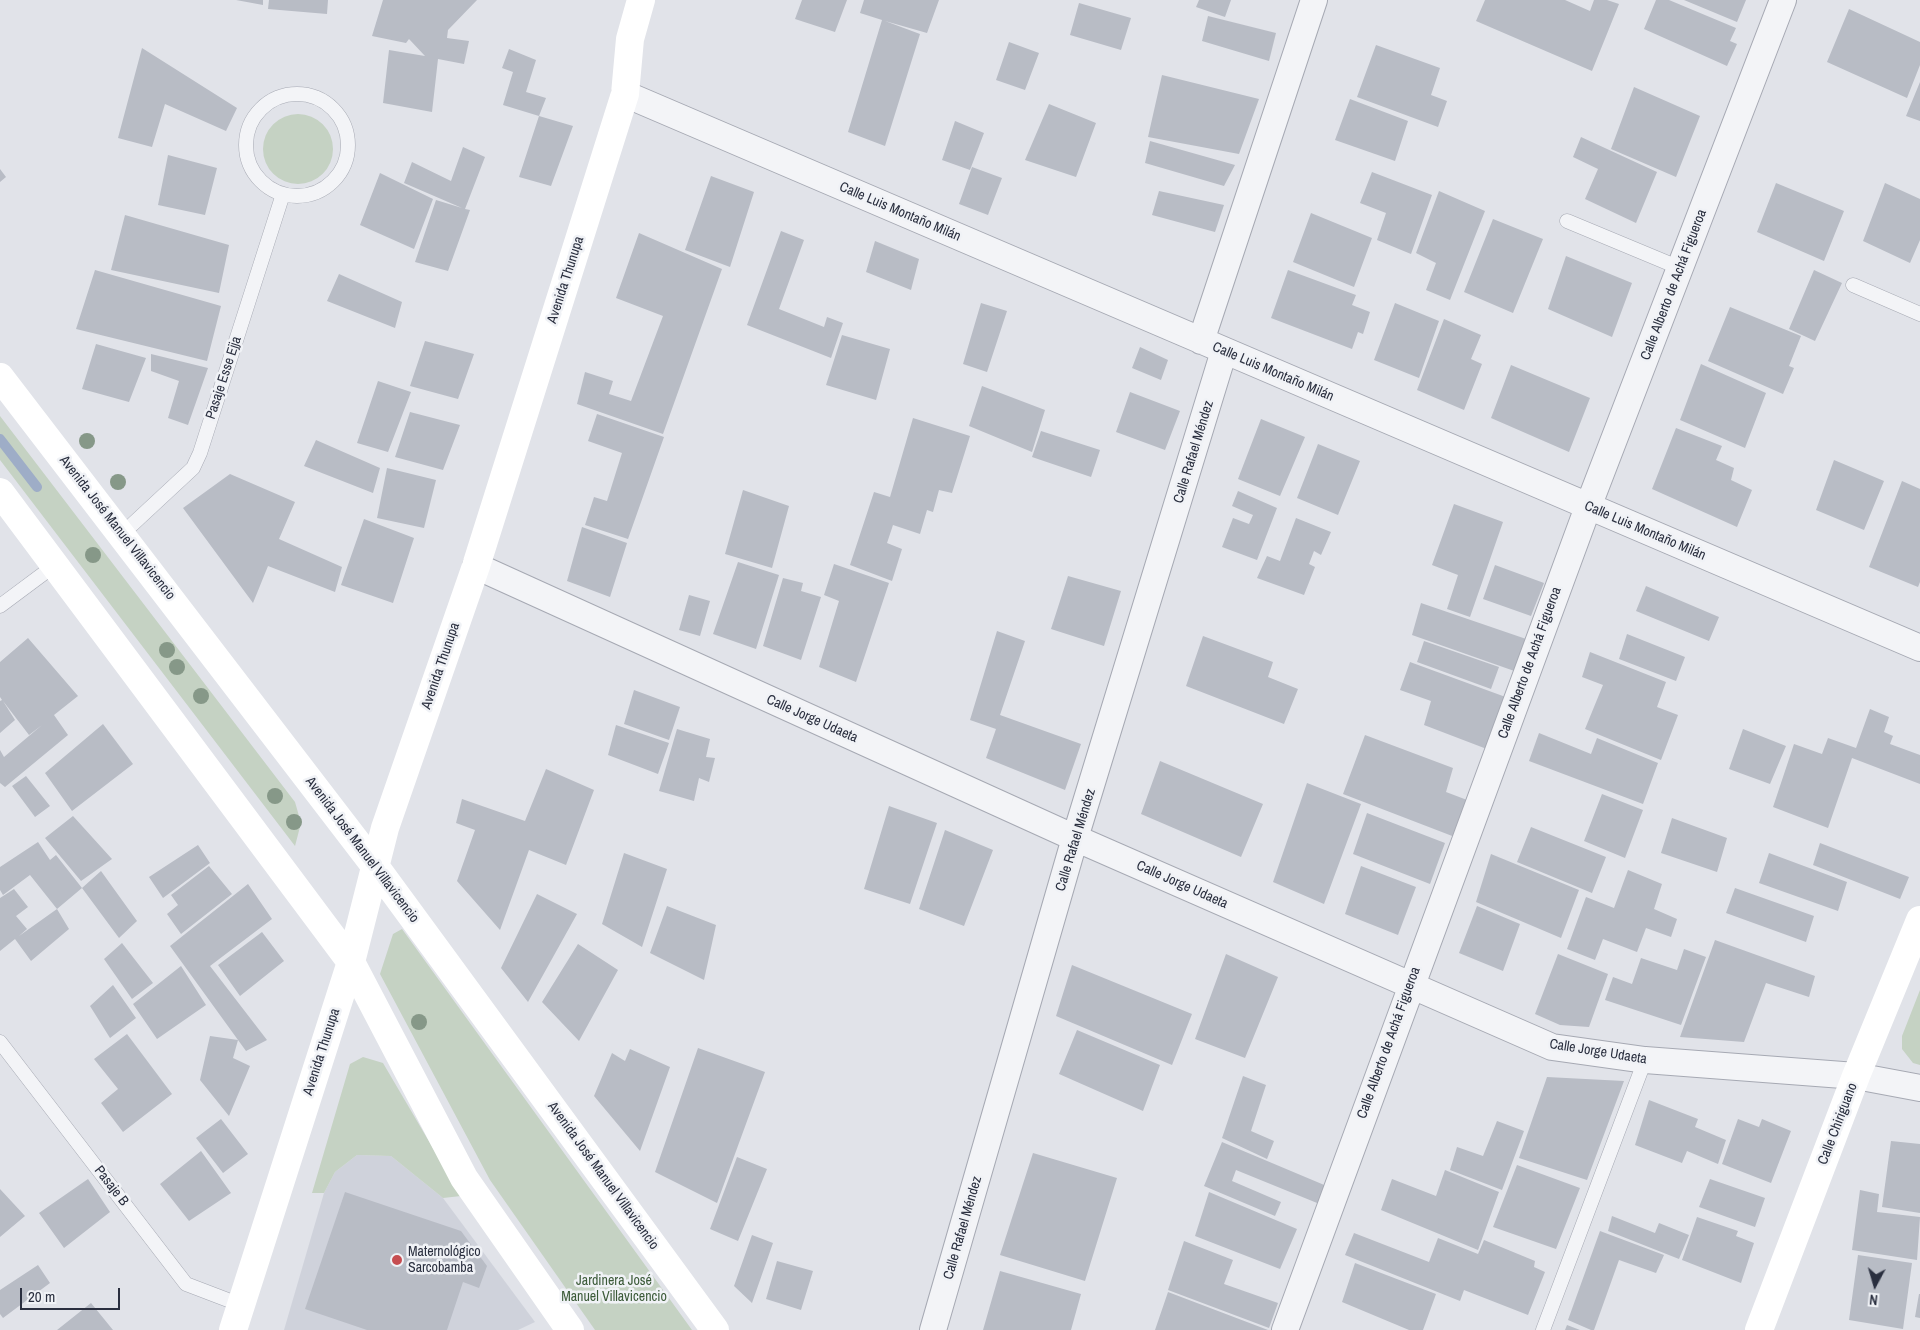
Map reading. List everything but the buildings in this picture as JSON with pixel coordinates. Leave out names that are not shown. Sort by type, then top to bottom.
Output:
[{"type":"main road","name":"Avenida Thunupa","points":[[238,1317],[351,962],[385,828],[476,566],[625,94],[630,39],[641,0]]},
{"type":"main road","name":"Avenida José Manuel Villavicencio","points":[[0,378],[376,866],[715,1330]]},
{"type":"main road","points":[[0,492],[351,962],[464,1178],[562,1327]]},
{"type":"main road","name":"Calle Chiriguano","points":[[1759,1330],[1856,1076],[1920,920]]},
{"type":"street","name":"Calle Rafael Méndez","points":[[933,1330],[1075,838],[1213,346],[1314,0]]},
{"type":"street","name":"Calle Alberto de Achá Figueroa","points":[[1285,1330],[1410,985],[1588,507],[1783,0]]},
{"type":"street","name":"Calle Luis Montaño Milán","points":[[625,94],[1920,648]]},
{"type":"street","name":"Calle Jorge Udaeta","points":[[476,566],[1075,838],[1552,1046],[1645,1060],[1856,1076],[1920,1088]]},
{"type":"lane","points":[[289,95],[306,95],[322,101],[335,111],[344,125],[348,140],[347,157],[340,172],[330,184],[316,192],[300,196],[283,194],[267,187],[255,174],[248,159],[245,142],[249,125],[259,111],[272,100],[289,95]]},
{"type":"lane","name":"Pasaje Esse Ejja","points":[[122,534],[193,468],[200,453],[283,194]]},
{"type":"lane","points":[[1567,221],[1680,268]]},
{"type":"lane","points":[[1853,285],[1920,314]]},
{"type":"lane","points":[[0,606],[55,564]]},
{"type":"lane","name":"Pasaje B","points":[[0,1042],[186,1284],[238,1317]]},
{"type":"lane","points":[[1543,1330],[1645,1060]]},
{"type":"shaded area","name":"Maternológico Sarcobamba","points":[[357,1155],[391,1156],[443,1198],[535,1322],[518,1330],[284,1330],[324,1193],[335,1172]]},
{"type":"green space","points":[[305,114],[318,120],[327,129],[331,135],[333,149],[331,163],[323,174],[312,182],[291,184],[284,182],[273,174],[265,163],[263,142],[265,135],[273,124],[284,116]]},
{"type":"green space","points":[[0,416],[295,802],[301,823],[295,846],[0,460]]},
{"type":"green space","name":"Jardinera José Manuel Villavicencio","points":[[402,929],[692,1330],[595,1330],[490,1180],[380,974],[393,934]]},
{"type":"green space","points":[[1920,990],[1920,1065],[1913,1063],[1902,1049],[1902,1036]]},
{"type":"green space","points":[[363,1057],[383,1063],[461,1196],[443,1198],[391,1156],[357,1155],[335,1172],[324,1193],[312,1193],[350,1064]]},
{"type":"waterway","points":[[0,439],[37,487]]},
{"type":"place","name":"Maternológico Sarcobamba","points":[[397,1260]]}]
